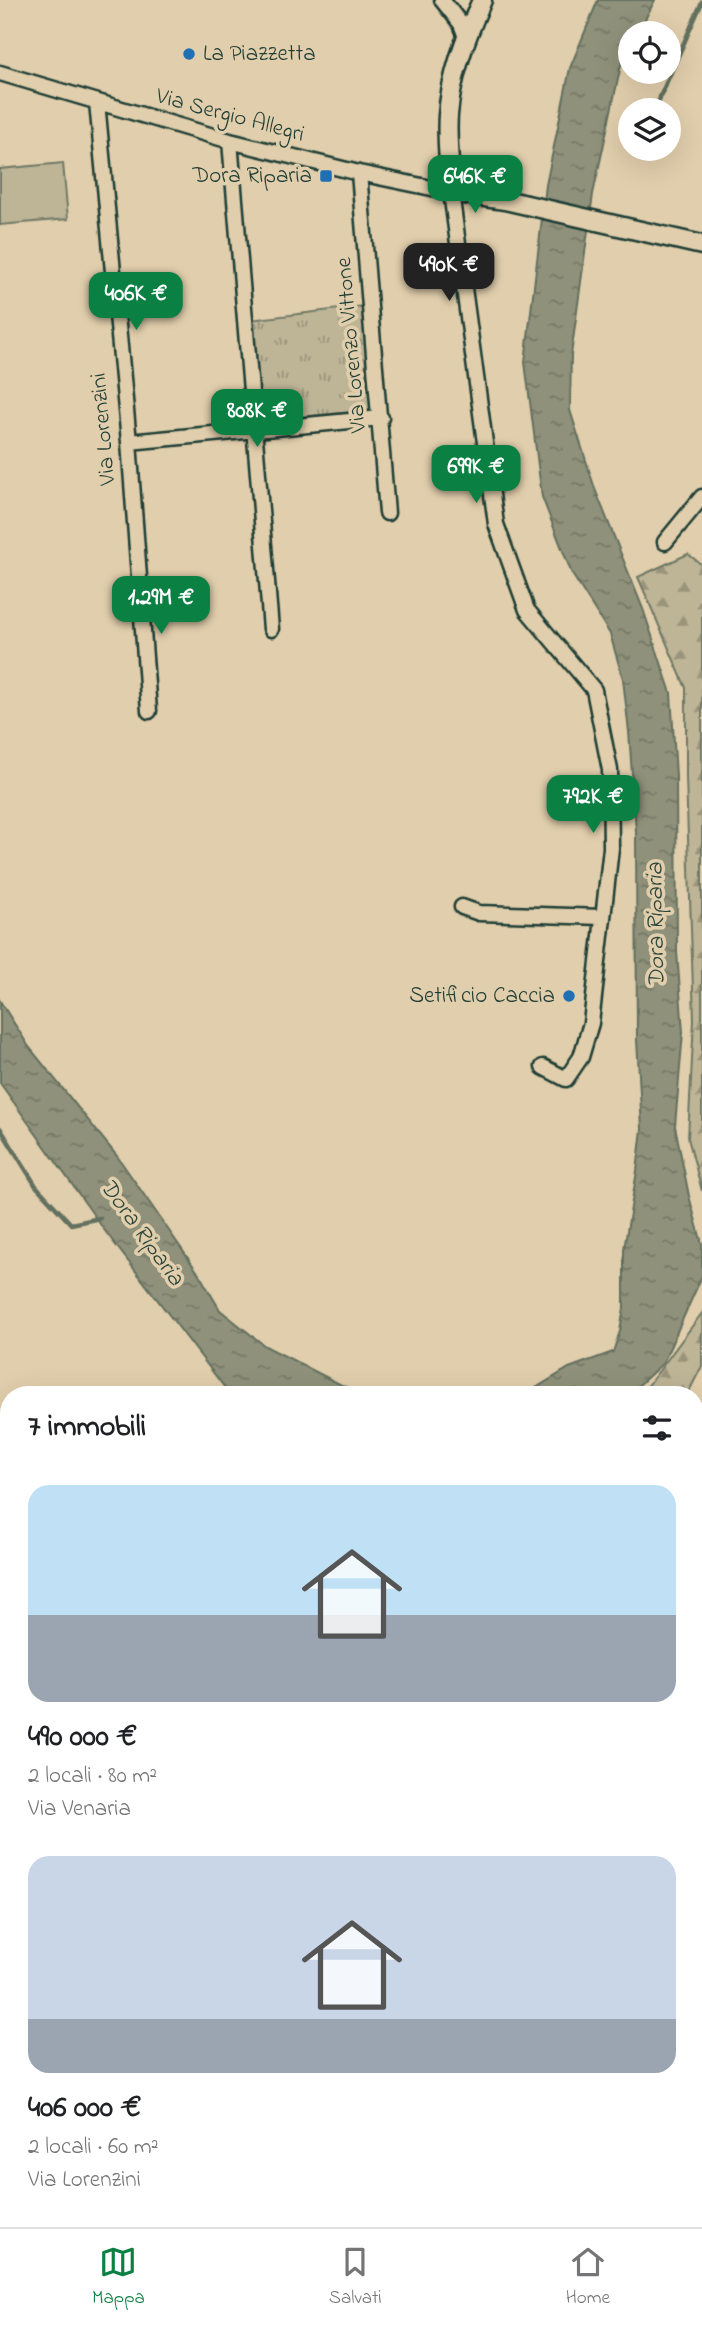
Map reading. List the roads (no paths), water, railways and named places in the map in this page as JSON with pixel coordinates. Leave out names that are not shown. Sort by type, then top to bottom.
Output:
[{"type":"street","points":[[442,0],[461,24],[466,37]]},
{"type":"street","points":[[482,0],[466,37],[451,87],[447,117],[451,192],[496,524],[527,610],[594,690],[610,770],[611,848],[591,1023],[582,1057],[566,1079],[542,1067]]},
{"type":"street","name":"Via Sergio Allegri","points":[[0,73],[230,141],[359,173],[451,192]]},
{"type":"street","name":"Via Lorenzini","points":[[97,102],[129,442],[149,710]]},
{"type":"street","points":[[230,141],[271,629]]},
{"type":"street","name":"Via Lorenzo Vittone","points":[[359,173],[387,513]]},
{"type":"street","points":[[451,192],[505,200],[702,245]]},
{"type":"street","points":[[129,442],[381,418]]},
{"type":"street","points":[[665,542],[702,497]]},
{"type":"street","points":[[462,907],[479,914],[602,917]]},
{"type":"water","points":[[598,0],[655,0],[644,21],[618,21],[618,79],[593,194],[571,355],[570,410],[595,489],[643,609],[671,693],[676,776],[677,952],[683,1032],[675,1126],[702,1244],[702,1276],[663,1363],[638,1386],[539,1386],[569,1368],[613,1352],[624,1308],[624,1249],[642,1129],[637,1040],[636,832],[623,679],[610,634],[572,574],[542,497],[525,362],[546,185],[570,68]]},
{"type":"water","points":[[0,1001],[29,1047],[117,1156],[199,1274],[220,1310],[265,1346],[343,1386],[223,1386],[105,1231],[0,1083]]},
{"type":"waterway","points":[[660,98],[702,2]]},
{"type":"waterway","points":[[0,1128],[36,1186],[71,1224],[100,1218]]},
{"type":"place","name":"La Piazzetta","points":[[189,54]]},
{"type":"place","name":"Dora Riparia","points":[[326,176]]},
{"type":"place","name":"Setificio Caccia","points":[[569,996]]}]
